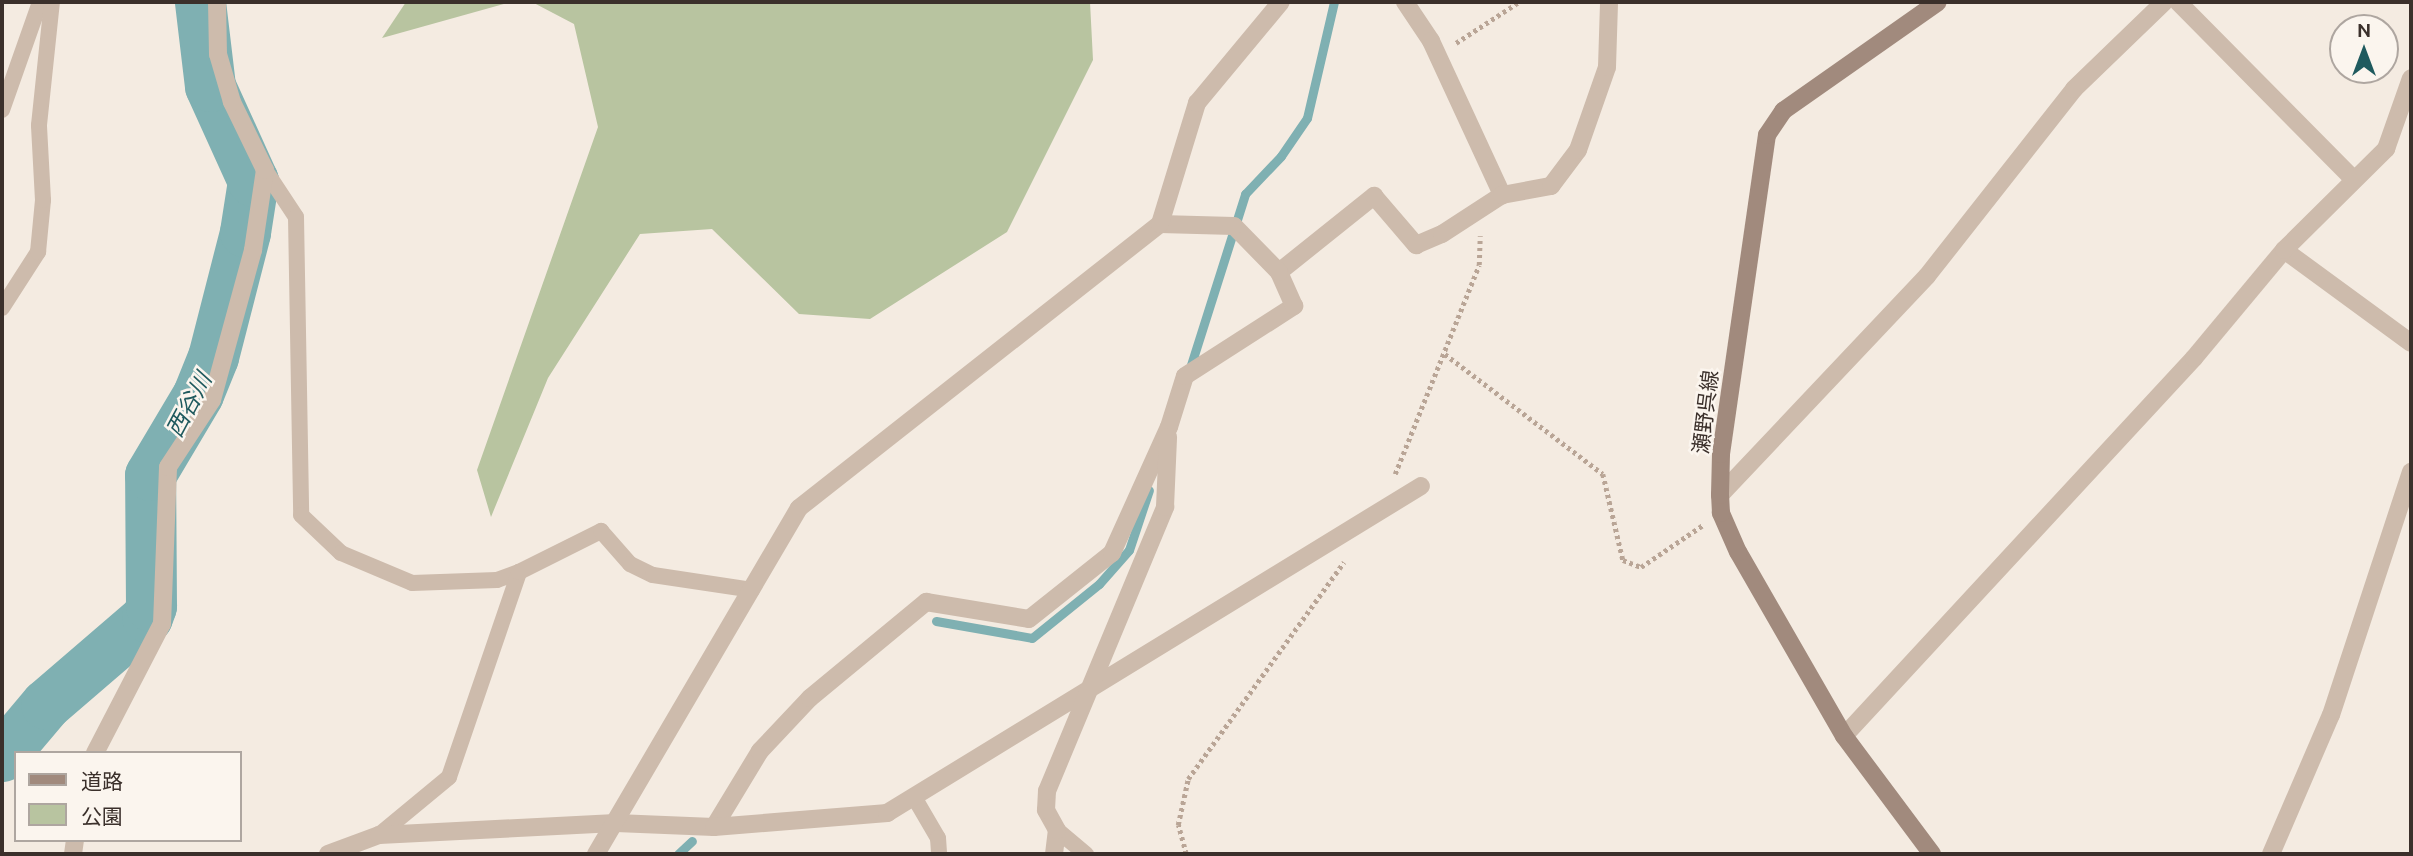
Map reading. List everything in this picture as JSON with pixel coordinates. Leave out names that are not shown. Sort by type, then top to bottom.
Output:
[{"type":"main road","name":"瀬野呉線","points":[[1932,854],[1844,736],[1738,552],[1721,504],[1723,440],[1767,135],[1783,111],[1938,2]]},
{"type":"street","points":[[96,751],[162,624],[168,467],[212,400],[254,250],[265,170],[232,102],[218,54],[217,2]]},
{"type":"street","points":[[596,854],[799,508],[1160,225],[1197,103],[1281,2]]},
{"type":"street","points":[[1405,2],[1437,55],[1502,195]]},
{"type":"street","points":[[1279,272],[1374,196],[1416,245],[1442,234],[1502,195],[1551,186],[1578,150],[1607,67],[1609,2]]},
{"type":"street","points":[[1721,504],[1927,276],[2074,89],[2164,2]]},
{"type":"street","points":[[2178,2],[2354,180]]},
{"type":"street","points":[[1844,736],[2194,358],[2284,250],[2386,149],[2411,78]]},
{"type":"street","points":[[713,827],[760,751],[802,707],[926,603],[1028,619],[1112,553],[1168,427],[1185,376],[1294,306],[1279,272],[1234,226],[1160,225]]},
{"type":"street","points":[[2284,250],[2411,343]]},
{"type":"street","points":[[1055,854],[1057,830],[1046,810],[1047,792],[1086,692],[1165,507],[1168,427]]},
{"type":"street","points":[[2271,854],[2331,715],[2411,472]]},
{"type":"street","points":[[328,854],[379,835],[616,823],[713,827],[887,813],[1421,486]]},
{"type":"lane","points":[[2,110],[40,2]]},
{"type":"lane","points":[[2,308],[38,252],[43,200],[39,125],[52,2]]},
{"type":"lane","points":[[265,170],[296,217],[301,515],[341,553],[412,583],[497,580],[519,572],[601,531],[630,564],[653,575],[752,590]]},
{"type":"lane","points":[[379,835],[449,777],[519,572]]},
{"type":"lane","points":[[914,797],[938,838],[939,854]]},
{"type":"lane","points":[[1057,830],[1086,854]]},
{"type":"path","points":[[1437,55],[1518,2]]},
{"type":"path","points":[[1445,354],[1603,474],[1623,560],[1641,567],[1721,504]]},
{"type":"green space","points":[[406,2],[511,2],[382,38]]},
{"type":"green space","points":[[532,2],[1090,2],[1093,60],[1007,232],[870,319],[799,314],[712,229],[640,234],[548,378],[491,517],[477,470],[598,127],[574,24]]},
{"type":"waterway","name":"西谷川","points":[[2,756],[46,704],[147,617],[151,606],[150,475],[198,394],[213,357],[245,232],[253,181],[210,86],[200,2]]},
{"type":"waterway","points":[[1189,371],[1245,194],[1281,156],[1307,118],[1334,2]]},
{"type":"waterway","points":[[936,621],[1032,638],[1099,584],[1129,550],[1149,490]]},
{"type":"waterway","points":[[678,854],[692,841]]}]
